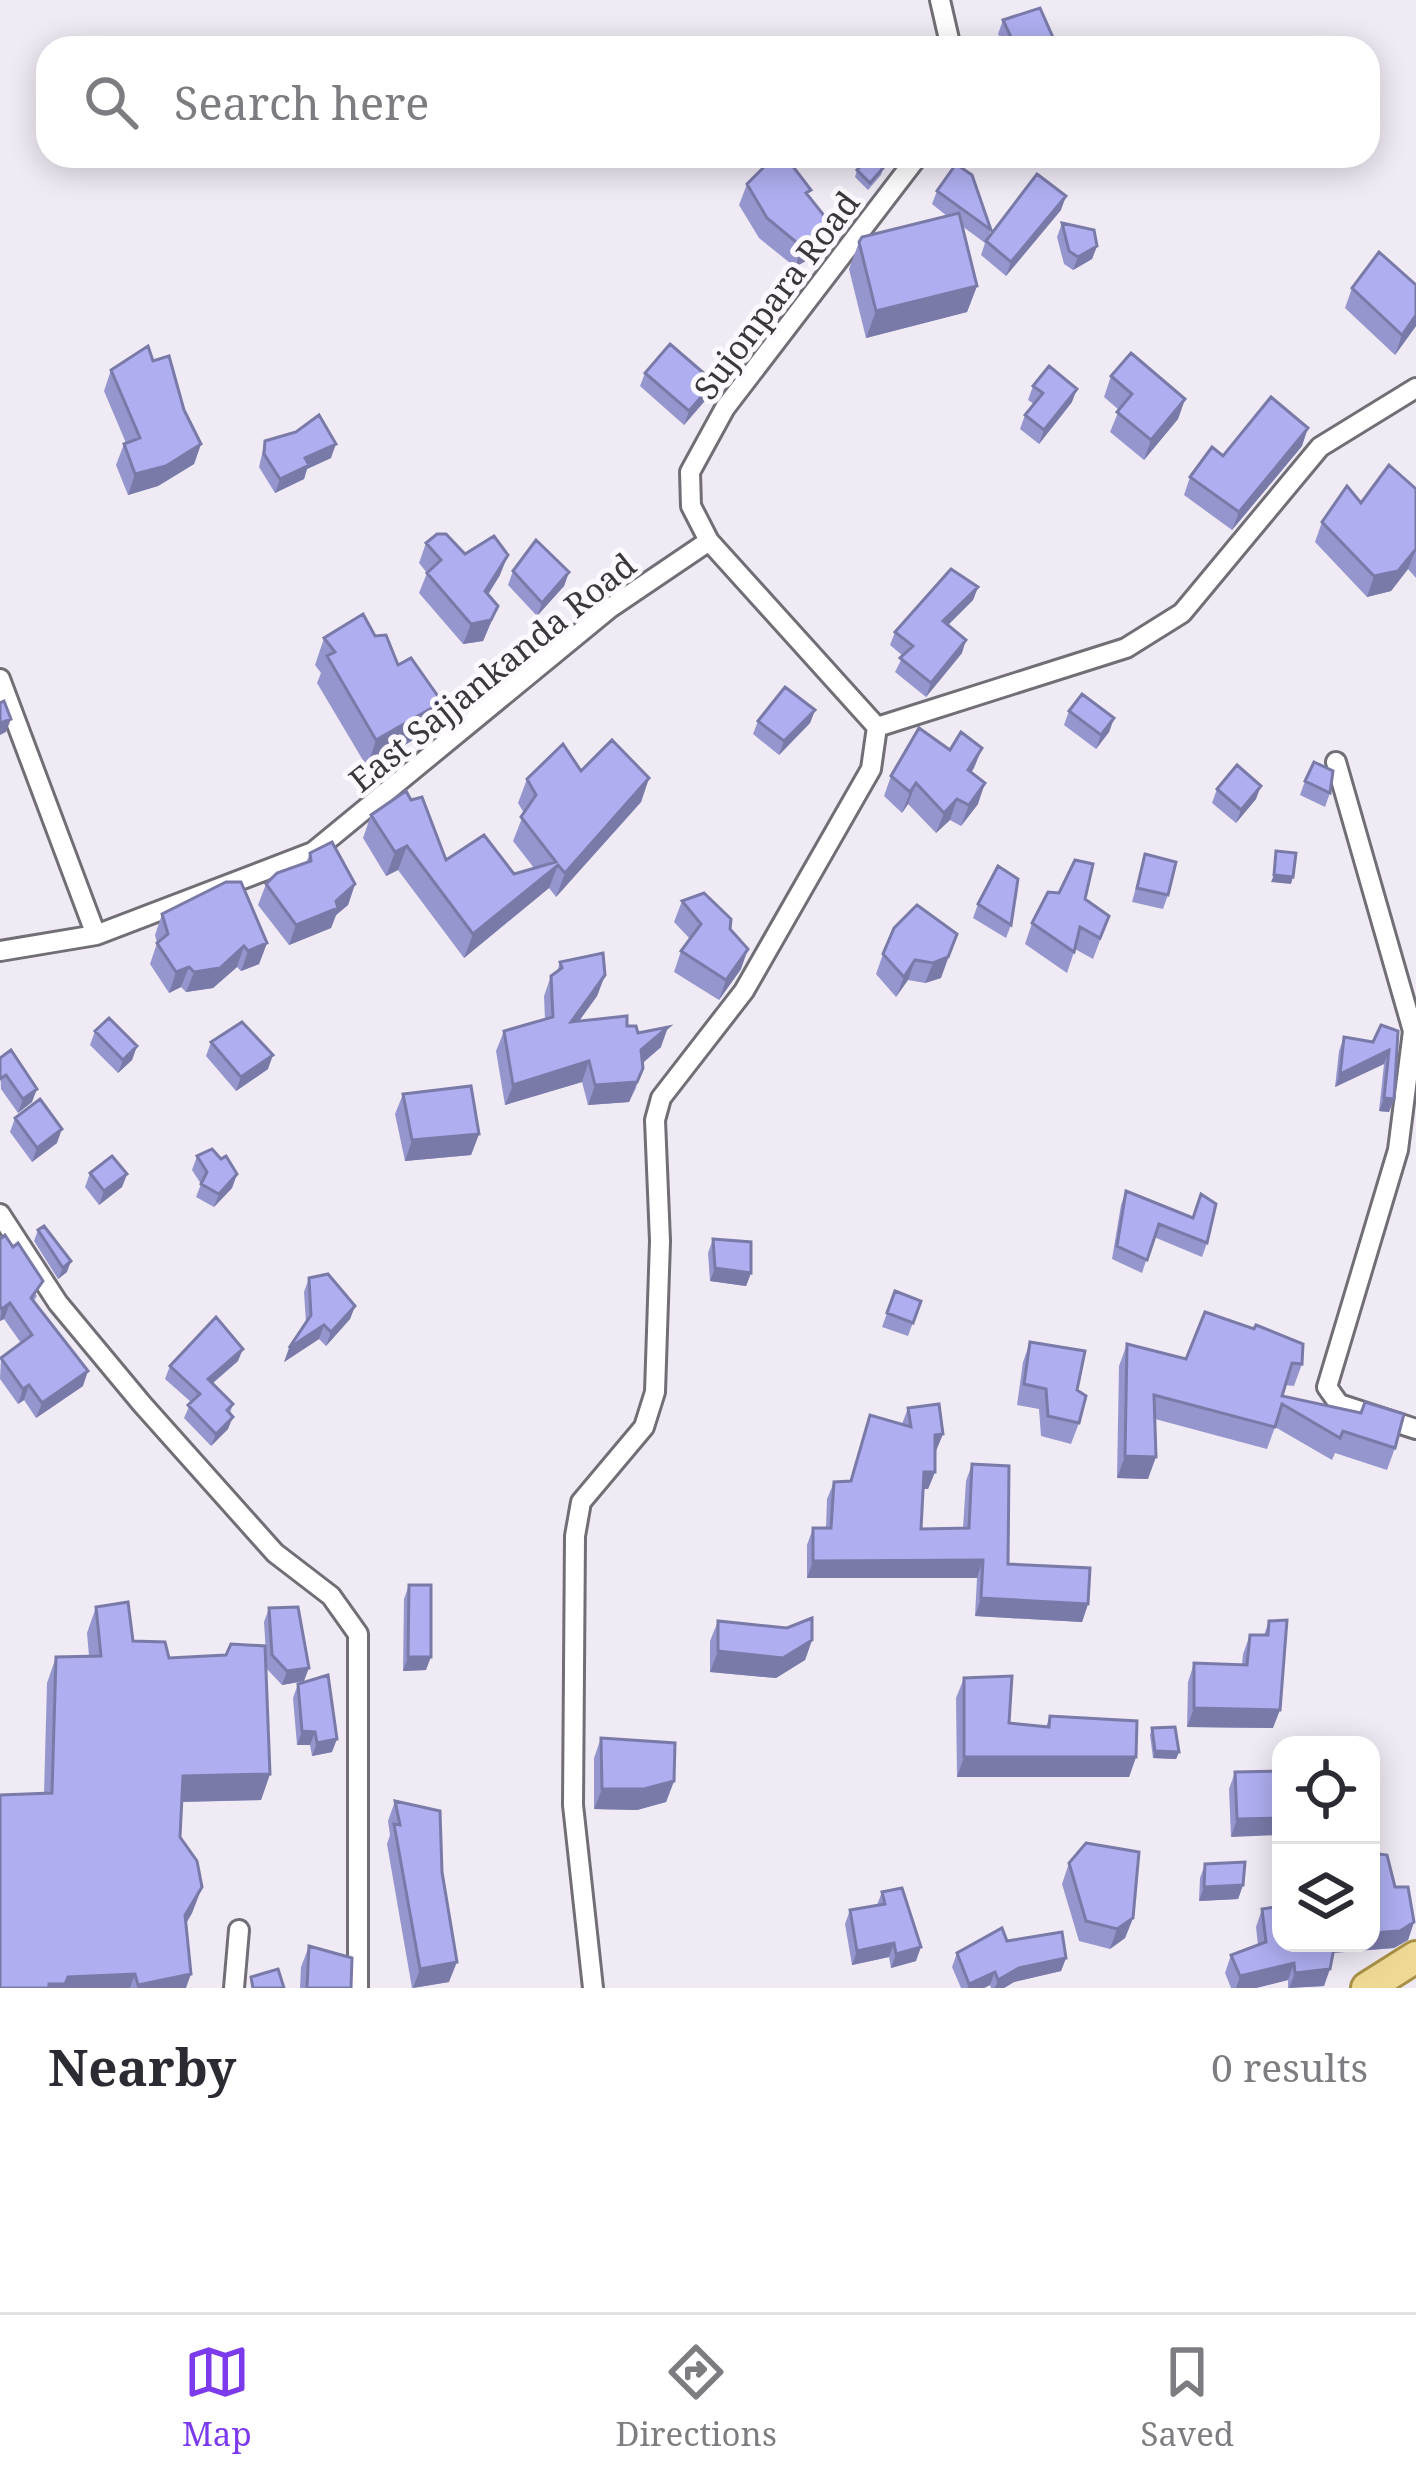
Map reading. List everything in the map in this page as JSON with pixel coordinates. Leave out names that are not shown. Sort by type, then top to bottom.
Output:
[{"type":"main road","points":[[1367,1988],[1416,1957]]},
{"type":"street","points":[[940,0],[948,36]]},
{"type":"street","name":"Sujonpara Road","points":[[710,541],[691,506],[690,472],[716,424],[909,168]]},
{"type":"street","points":[[877,727],[1126,648],[1154,634],[1182,614],[1320,447],[1416,388]]},
{"type":"street","points":[[593,1988],[573,1805],[575,1536],[581,1502],[644,1427],[655,1392],[660,1241],[655,1120],[661,1098],[744,991],[872,769],[877,727],[710,541]]},
{"type":"street","name":"East Sajjankanda Road","points":[[0,951],[96,935],[314,852],[610,608],[710,541]]},
{"type":"street","points":[[0,679],[96,935]]},
{"type":"street","points":[[1336,762],[1413,1031],[1398,1150],[1328,1387],[1339,1404],[1416,1429]]},
{"type":"street","points":[[0,1214],[58,1303],[142,1404],[275,1553],[331,1596],[358,1634],[358,1988]]},
{"type":"street","points":[[234,1988],[239,1930]]},
{"type":"building","points":[[1040,8],[1052,36],[1010,36],[1003,20]]},
{"type":"building","points":[[763,168],[794,168],[811,190],[806,193],[834,228],[802,247],[767,218],[747,184]]},
{"type":"building","points":[[859,168],[883,168],[870,183]]},
{"type":"building","points":[[953,168],[972,175],[991,230],[937,191]]},
{"type":"building","points":[[1037,174],[1066,196],[1011,262],[986,241]]},
{"type":"building","points":[[959,213],[977,286],[876,311],[859,242],[862,237]]},
{"type":"building","points":[[1062,223],[1094,230],[1097,246],[1078,257],[1069,251]]},
{"type":"building","points":[[1379,252],[1416,285],[1416,315],[1402,335],[1352,288]]},
{"type":"building","points":[[670,344],[714,382],[689,411],[645,373]]},
{"type":"building","points":[[148,346],[153,361],[169,356],[184,410],[201,444],[166,466],[135,474],[124,444],[140,438],[111,370]]},
{"type":"building","points":[[1131,353],[1185,399],[1151,440],[1117,412],[1132,394],[1111,376]]},
{"type":"building","points":[[1049,366],[1077,389],[1044,430],[1025,415],[1043,393],[1033,386]]},
{"type":"building","points":[[1271,397],[1308,428],[1239,512],[1190,477],[1212,447],[1223,456]]},
{"type":"building","points":[[319,415],[336,444],[305,458],[309,465],[280,479],[264,454],[265,441],[296,432]]},
{"type":"building","points":[[1389,465],[1416,489],[1416,549],[1398,571],[1374,576],[1322,522],[1347,486],[1361,503]]},
{"type":"building","points":[[437,534],[446,534],[465,554],[494,536],[508,555],[485,591],[498,606],[491,620],[471,624],[427,573],[441,560],[426,543]]},
{"type":"building","points":[[536,540],[569,572],[542,603],[513,571]]},
{"type":"building","points":[[951,569],[978,587],[943,621],[966,640],[931,683],[900,658],[913,646],[895,632]]},
{"type":"building","points":[[363,614],[375,636],[386,635],[398,665],[411,658],[442,702],[376,740],[327,656],[335,652],[324,638]]},
{"type":"building","points":[[785,687],[815,710],[784,741],[758,721]]},
{"type":"building","points":[[1082,694],[1114,718],[1101,735],[1069,711]]},
{"type":"building","points":[[4,701],[11,719],[0,723],[0,703]]},
{"type":"building","points":[[919,728],[950,750],[961,732],[982,748],[968,770],[985,783],[969,805],[957,799],[944,813],[916,783],[910,792],[891,776]]},
{"type":"building","points":[[612,740],[649,778],[565,873],[558,865],[473,934],[407,846],[395,852],[371,815],[406,791],[411,800],[422,797],[446,860],[484,835],[514,874],[556,862],[521,817],[536,795],[527,779],[563,744],[581,771]]},
{"type":"building","points":[[1314,762],[1333,771],[1330,793],[1305,781]]},
{"type":"building","points":[[1237,765],[1261,786],[1241,810],[1217,789]]},
{"type":"building","points":[[332,842],[355,884],[336,901],[338,908],[296,925],[266,884],[277,873],[311,861],[310,853]]},
{"type":"building","points":[[1276,851],[1296,853],[1293,877],[1274,875]]},
{"type":"building","points":[[1145,854],[1176,862],[1168,895],[1137,888]]},
{"type":"building","points":[[1075,860],[1093,864],[1085,899],[1109,916],[1100,938],[1080,927],[1074,952],[1032,923],[1048,892],[1059,893]]},
{"type":"building","points":[[998,866],[1018,879],[1011,925],[978,904]]},
{"type":"building","points":[[226,882],[241,882],[267,943],[248,951],[244,946],[220,968],[194,972],[189,967],[176,972],[157,943],[168,934],[162,914]]},
{"type":"building","points":[[704,893],[731,919],[730,929],[748,949],[726,980],[681,951],[701,924],[682,901]]},
{"type":"building","points":[[917,905],[957,934],[948,957],[933,963],[915,960],[904,977],[883,954],[894,928]]},
{"type":"building","points":[[603,953],[605,975],[571,1022],[627,1016],[627,1026],[636,1026],[638,1033],[668,1027],[641,1050],[643,1068],[637,1082],[595,1085],[589,1061],[513,1085],[504,1031],[553,1017],[551,976],[562,968],[560,962]]},
{"type":"building","points":[[109,1018],[137,1046],[123,1060],[95,1031]]},
{"type":"building","points":[[242,1022],[273,1055],[241,1077],[211,1042]]},
{"type":"building","points":[[1381,1025],[1398,1031],[1394,1099],[1384,1098],[1389,1050],[1340,1074],[1344,1037],[1373,1042]]},
{"type":"building","points":[[11,1050],[37,1089],[23,1099],[6,1075],[0,1079],[0,1058]]},
{"type":"building","points":[[471,1086],[479,1134],[412,1140],[403,1094]]},
{"type":"building","points":[[40,1099],[62,1129],[37,1148],[15,1118]]},
{"type":"building","points":[[212,1149],[221,1159],[226,1156],[237,1174],[219,1194],[201,1184],[207,1172],[197,1156]]},
{"type":"building","points":[[112,1156],[127,1174],[104,1191],[90,1173]]},
{"type":"building","points":[[1126,1191],[1193,1218],[1201,1194],[1216,1204],[1207,1243],[1159,1224],[1147,1260],[1117,1246]]},
{"type":"building","points":[[44,1226],[71,1261],[63,1268],[38,1230]]},
{"type":"building","points":[[5,1235],[13,1247],[18,1243],[43,1281],[31,1298],[88,1371],[42,1403],[29,1385],[23,1389],[1,1358],[32,1335],[10,1303],[0,1306],[0,1239]]},
{"type":"building","points":[[713,1239],[751,1242],[751,1273],[715,1268]]},
{"type":"building","points":[[328,1274],[355,1306],[331,1332],[324,1325],[289,1348],[311,1315],[309,1278]]},
{"type":"building","points":[[895,1291],[921,1301],[913,1323],[887,1313]]},
{"type":"building","points":[[1205,1312],[1303,1344],[1302,1364],[1292,1363],[1282,1396],[1361,1413],[1365,1402],[1404,1414],[1395,1448],[1343,1431],[1340,1438],[1282,1404],[1275,1427],[1154,1395],[1156,1457],[1125,1456],[1127,1344],[1186,1359]]},
{"type":"building","points":[[216,1317],[243,1349],[208,1379],[233,1404],[227,1410],[233,1417],[216,1434],[188,1405],[200,1394],[170,1366]]},
{"type":"building","points":[[1030,1342],[1085,1351],[1077,1390],[1086,1396],[1079,1423],[1048,1416],[1046,1389],[1024,1384]]},
{"type":"building","points":[[939,1404],[943,1434],[935,1435],[935,1472],[924,1472],[921,1529],[969,1528],[972,1464],[1009,1466],[1008,1564],[1090,1568],[1088,1604],[981,1598],[983,1560],[813,1561],[813,1528],[831,1528],[834,1482],[851,1481],[870,1415],[911,1427],[908,1408]]},
{"type":"building","points":[[409,1585],[431,1585],[431,1657],[408,1657]]},
{"type":"building","points":[[128,1602],[133,1641],[165,1642],[169,1658],[226,1655],[231,1644],[265,1646],[270,1774],[183,1776],[180,1837],[197,1861],[202,1887],[185,1915],[191,1974],[138,1985],[135,1974],[68,1977],[65,1984],[49,1984],[49,1988],[0,1988],[0,1795],[52,1793],[56,1657],[101,1656],[96,1607]]},
{"type":"building","points":[[298,1607],[309,1668],[287,1671],[272,1655],[269,1608]]},
{"type":"building","points":[[812,1618],[812,1640],[783,1658],[718,1651],[718,1621],[787,1628]]},
{"type":"building","points":[[1287,1620],[1280,1710],[1194,1708],[1194,1663],[1247,1665],[1250,1635],[1268,1635],[1269,1621]]},
{"type":"building","points":[[328,1675],[337,1739],[317,1743],[315,1732],[302,1731],[298,1684]]},
{"type":"building","points":[[1012,1676],[1009,1723],[1049,1727],[1050,1716],[1137,1721],[1136,1757],[964,1757],[964,1678]]},
{"type":"building","points":[[1175,1727],[1179,1752],[1155,1751],[1152,1728]]},
{"type":"building","points":[[601,1738],[675,1743],[674,1781],[644,1789],[602,1789]]},
{"type":"building","points":[[1272,1771],[1272,1818],[1237,1819],[1235,1772]]},
{"type":"building","points":[[395,1801],[440,1811],[442,1872],[457,1962],[420,1969],[394,1824],[400,1825]]},
{"type":"building","points":[[1086,1843],[1139,1852],[1133,1918],[1117,1929],[1086,1921],[1069,1863]]},
{"type":"building","points":[[1380,1854],[1387,1855],[1395,1887],[1408,1887],[1414,1922],[1400,1931],[1380,1932]]},
{"type":"building","points":[[1245,1862],[1243,1885],[1204,1887],[1205,1864]]},
{"type":"building","points":[[902,1888],[921,1947],[896,1954],[894,1943],[857,1951],[850,1910],[885,1904],[882,1892]]},
{"type":"building","points":[[1272,1907],[1272,1952],[1333,1952],[1330,1969],[1295,1973],[1294,1963],[1240,1976],[1231,1955],[1266,1942],[1262,1909]]},
{"type":"building","points":[[1002,1928],[1007,1941],[1062,1932],[1066,1958],[1019,1968],[998,1980],[995,1972],[969,1984],[957,1953]]},
{"type":"building","points":[[309,1946],[352,1958],[351,1988],[307,1988]]},
{"type":"building","points":[[278,1969],[284,1988],[253,1988],[251,1977]]}]
